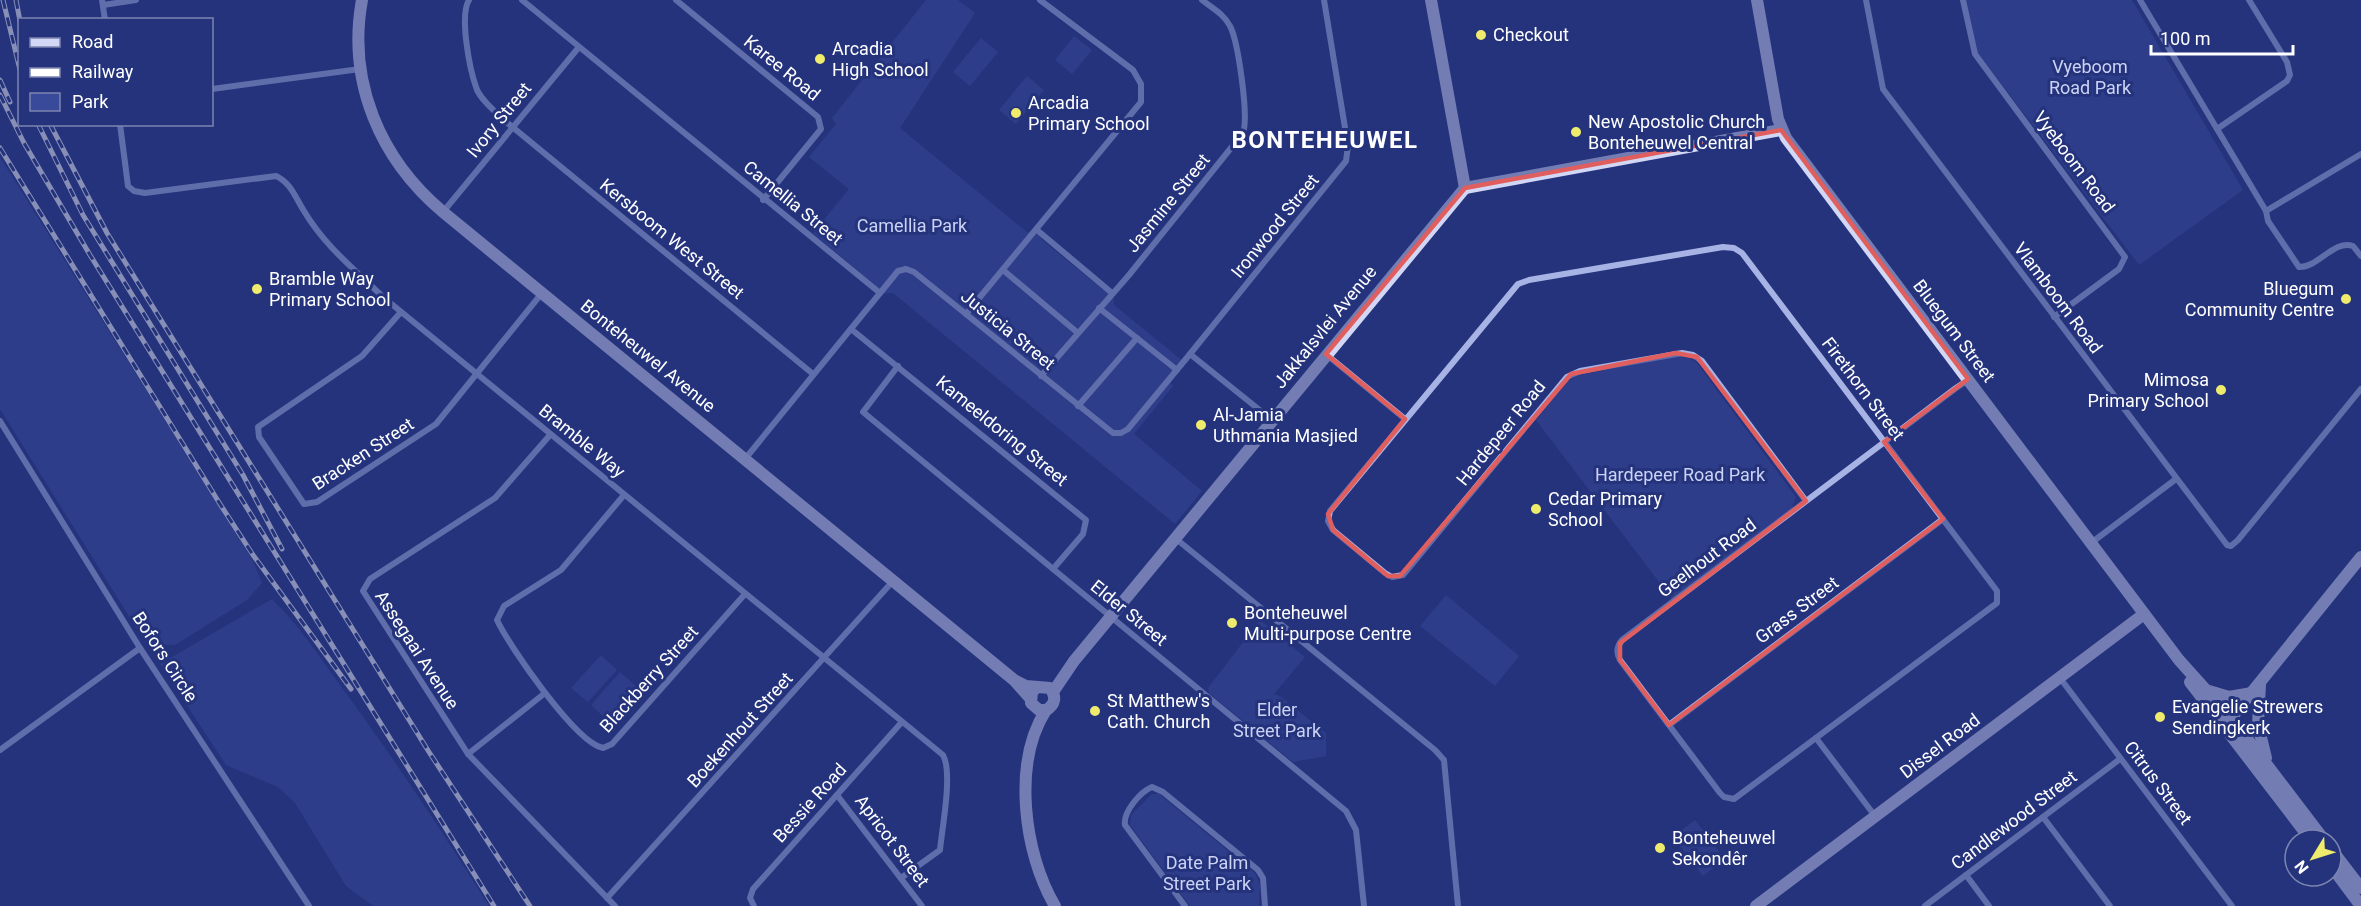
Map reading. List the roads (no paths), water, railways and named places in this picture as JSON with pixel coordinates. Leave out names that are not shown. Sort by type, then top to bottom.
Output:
[{"type":"street","points":[[105,18],[103,2],[136,0]]},
{"type":"street","name":"Bonteheuwel Avenue","points":[[362,0],[358,27],[360,69],[373,118],[393,157],[413,184],[443,212],[1014,680],[1041,697]]},
{"type":"street","name":"Kersboom West Street","points":[[469,0],[466,5],[465,32],[476,90],[513,127],[813,374]]},
{"type":"street","name":"Camellia Street","points":[[522,0],[763,200],[880,293]]},
{"type":"street","name":"Karee Road","points":[[676,0],[818,117],[821,129],[763,200]]},
{"type":"street","points":[[966,314],[1139,108],[1142,96],[1139,79],[1132,70],[1040,0]]},
{"type":"street","name":"Jasmine Street","points":[[1041,376],[1129,275],[1240,138],[1245,127],[1246,112],[1233,35],[1225,18],[1202,0]]},
{"type":"street","name":"Ironwood Street","points":[[1121,433],[1128,429],[1177,370],[1346,161],[1348,146],[1324,0]]},
{"type":"street","points":[[1431,0],[1465,188],[1781,130]]},
{"type":"street","name":"Bluegum Street","points":[[1756,0],[1781,130],[2179,660],[2206,688],[2303,828]]},
{"type":"street","name":"Vlamboom Road","points":[[1866,0],[1883,89],[2219,537],[2231,546],[2361,389]]},
{"type":"street","name":"Vyeboom Road","points":[[1963,0],[1975,54],[2126,257],[2119,269],[2054,317]]},
{"type":"street","points":[[2140,0],[2266,211],[2268,221],[2299,267],[2306,267],[2344,244],[2353,246],[2361,256]]},
{"type":"street","points":[[2217,129],[2287,81],[2290,75],[2287,62],[2250,0]]},
{"type":"street","name":"Ivory Street","points":[[443,212],[579,47]]},
{"type":"street","points":[[213,89],[360,69]]},
{"type":"street","name":"Bramble Way","points":[[120,126],[128,186],[134,191],[145,193],[276,176],[286,180],[304,213],[329,245],[401,312],[901,723],[943,755],[946,761],[940,850],[900,878]]},
{"type":"street","points":[[2266,211],[2361,154]]},
{"type":"street","name":"Jakkalsvlei Avenue","points":[[1041,697],[1111,617],[1465,188]]},
{"type":"street","points":[[1037,230],[1112,293]]},
{"type":"street","name":"Firethorn Street","points":[[1405,418],[1518,284],[1529,280],[1730,247],[1742,253],[1997,591],[1997,603],[1734,799],[1729,799]]},
{"type":"street","name":"Justicia Street","points":[[880,293],[893,275],[906,269],[914,272],[1106,429],[1121,433]]},
{"type":"street","points":[[1003,270],[1078,333]]},
{"type":"street","name":"Bracken Street","points":[[401,312],[362,356],[258,427],[259,437],[304,504],[317,502],[428,430],[543,293]]},
{"type":"street","points":[[745,459],[880,293]]},
{"type":"street","points":[[1099,308],[1177,370]]},
{"type":"street","name":"Kameeldoring Street","points":[[851,329],[1086,520],[1083,534],[1053,569]]},
{"type":"street","points":[[1078,406],[1137,338]]},
{"type":"street","name":"Hardepeer Road","points":[[1405,418],[1330,511],[1328,518],[1333,530],[1392,577],[1406,572],[1564,380],[1580,371],[1676,353],[1687,353],[1697,357],[1806,501]]},
{"type":"street","points":[[1190,354],[1272,420]]},
{"type":"street","points":[[1326,354],[1405,418]]},
{"type":"street","name":"Elder Street","points":[[898,366],[863,412],[1346,812],[1356,830],[1364,906]]},
{"type":"street","name":"Geelhout Road","points":[[1729,799],[1720,793],[1620,660],[1617,653],[1620,643],[1968,379]]},
{"type":"street","name":"Bofors Circle","points":[[0,421],[140,648],[309,906]]},
{"type":"street","name":"Assegaai Avenue","points":[[550,435],[495,498],[370,579],[364,586],[363,596],[468,754],[615,906]]},
{"type":"street","points":[[2091,543],[2176,479]]},
{"type":"street","name":"Blackberry Street","points":[[624,495],[561,570],[504,606],[498,615],[501,630],[545,693],[592,743],[598,747],[608,746],[745,594]]},
{"type":"street","name":"Grass Street","points":[[1669,725],[1943,519]]},
{"type":"street","points":[[1175,538],[1435,750],[1444,760],[1458,906]]},
{"type":"street","points":[[2228,722],[2361,556]]},
{"type":"street","name":"Boekenhout Street","points":[[607,898],[893,581]]},
{"type":"street","name":"Dissel Road","points":[[1756,906],[2144,614]]},
{"type":"street","points":[[0,750],[140,648]]},
{"type":"street","name":"Bluegum Street","points":[[2179,660],[2188,679],[2270,768],[2315,828]]},
{"type":"street","name":"Citrus Street","points":[[2060,678],[2232,906]]},
{"type":"street","points":[[2206,688],[2224,697],[2256,688]]},
{"type":"street","points":[[2256,688],[2259,733],[2270,768]]},
{"type":"street","points":[[468,754],[545,693]]},
{"type":"street","points":[[1041,697],[1026,789],[1029,834],[1041,877],[1055,906]]},
{"type":"street","name":"Bessie Road","points":[[754,906],[750,898],[753,889],[901,723]]},
{"type":"street","points":[[1816,738],[1875,817]]},
{"type":"street","name":"Candlewood Street","points":[[1925,906],[2120,759]]},
{"type":"street","points":[[1185,906],[1125,825],[1125,816],[1144,791],[1152,787],[1163,792],[1258,870],[1263,878],[1265,906]]},
{"type":"street","name":"Apricot Street","points":[[837,795],[922,906]]},
{"type":"street","points":[[2043,817],[2110,906]]},
{"type":"street","points":[[2343,865],[2361,888]]},
{"type":"street","points":[[1966,875],[1989,906]]},
{"type":"street","points":[[2343,882],[2361,906]]},
{"type":"railway","points":[[3,0],[18,62]]},
{"type":"railway","points":[[16,0],[19,18]]},
{"type":"railway","points":[[0,80],[10,102]]},
{"type":"railway","points":[[0,95],[24,143],[90,255],[494,906]]},
{"type":"railway","points":[[39,126],[83,215],[243,475],[282,549]]},
{"type":"railway","points":[[51,126],[107,233],[429,752],[530,906]]},
{"type":"railway","points":[[0,148],[253,555],[351,689]]},
{"type":"place","name":"Checkout","points":[[1481,35]]},
{"type":"place","name":"Arcadia High School","points":[[820,59]]},
{"type":"place","name":"Arcadia Primary School","points":[[1016,113]]},
{"type":"place","name":"New Apostolic Church Bonteheuwel Central","points":[[1576,132]]},
{"type":"place","name":"Bramble Way Primary School","points":[[257,289]]},
{"type":"place","name":"Bluegum Community Centre","points":[[2346,299]]},
{"type":"place","name":"Mimosa Primary School","points":[[2221,390]]},
{"type":"place","name":"Al-Jamia Uthmania Masjied","points":[[1201,425]]},
{"type":"place","name":"Cedar Primary School","points":[[1536,509]]},
{"type":"place","name":"Bonteheuwel Multi-purpose Centre","points":[[1232,623]]},
{"type":"place","name":"St Matthew's Cath. Church","points":[[1095,711]]},
{"type":"place","name":"Evangelie Strewers Sendingkerk","points":[[2160,717]]},
{"type":"place","name":"Bonteheuwel Sekondêr","points":[[1660,848]]},
{"type":"district","name":"BONTEHEUWEL","points":[[1325,140]]},
{"type":"park label","name":"Vyeboom Road Park","points":[[2090,77]]},
{"type":"park label","name":"Camellia Park","points":[[912,226]]},
{"type":"park label","name":"Hardepeer Road Park","points":[[1680,475]]},
{"type":"park label","name":"Elder Street Park","points":[[1277,720]]},
{"type":"park label","name":"Date Palm Street Park","points":[[1207,873]]}]
